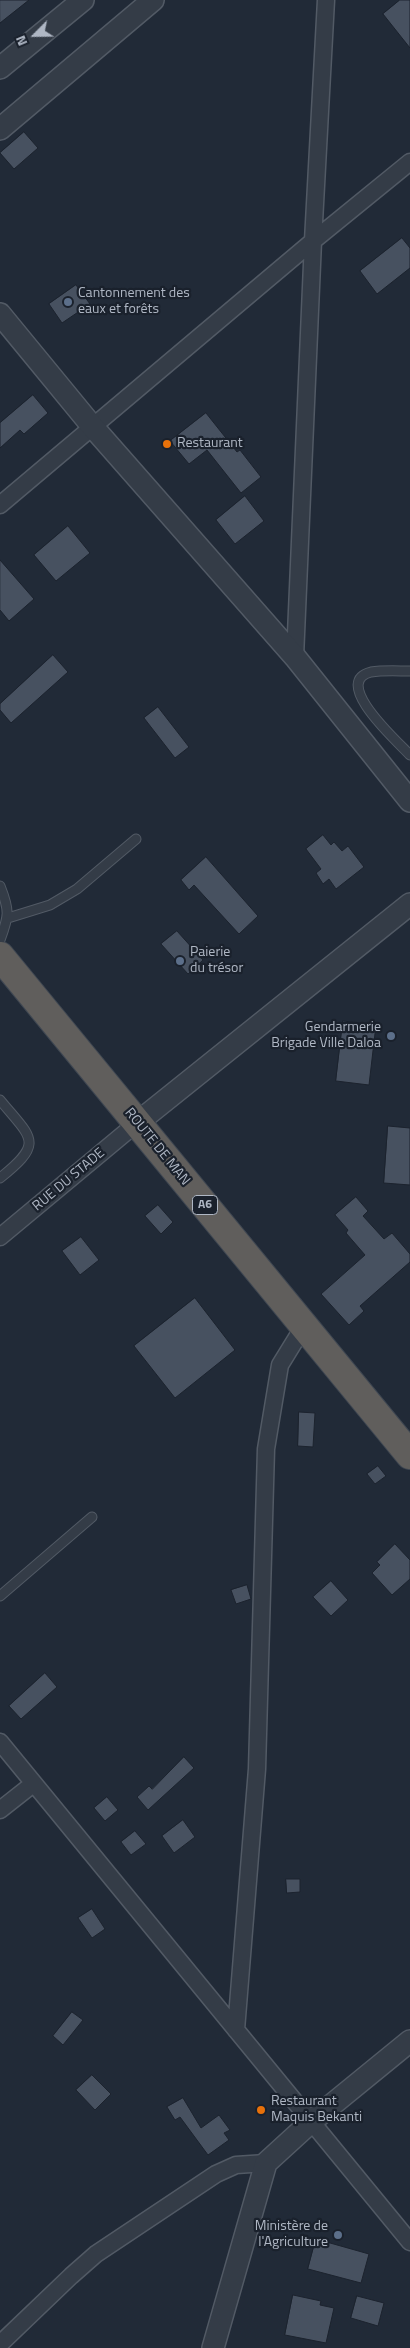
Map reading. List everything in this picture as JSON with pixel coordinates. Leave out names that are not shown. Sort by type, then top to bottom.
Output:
[{"type":"highway","name":"ROUTE DE MAN","points":[[0,956],[410,1454]]},
{"type":"street","points":[[0,68],[83,0]]},
{"type":"street","points":[[0,129],[154,0]]},
{"type":"street","points":[[295,657],[313,241],[326,0]]},
{"type":"street","points":[[0,504],[410,162]]},
{"type":"street","points":[[0,314],[92,426],[295,657],[410,802]]},
{"type":"street","points":[[137,1123],[257,1029],[410,904]]},
{"type":"street","name":"RUE DU STADE","points":[[0,1237],[137,1123]]},
{"type":"street","points":[[236,2030],[257,1769],[266,1449],[280,1364],[304,1326]]},
{"type":"street","points":[[0,1742],[410,2242]]},
{"type":"street","points":[[0,1810],[33,1784]]},
{"type":"street","points":[[213,2348],[266,2163],[312,2121],[410,2041]]},
{"type":"street","points":[[0,2344],[96,2254],[216,2174],[236,2165],[266,2163]]},
{"type":"lane","points":[[410,671],[370,672],[360,679],[358,687],[363,704],[410,755]]},
{"type":"lane","points":[[8,918],[50,906],[77,890],[136,839]]},
{"type":"lane","points":[[0,886],[8,907],[8,918],[0,940]]},
{"type":"lane","points":[[0,1100],[26,1132],[29,1150],[23,1160],[0,1178]]},
{"type":"lane","points":[[0,1596],[92,1517]]},
{"type":"building","points":[[0,0],[29,0],[0,23]]},
{"type":"building","points":[[400,0],[410,0],[410,48],[383,14]]},
{"type":"building","points":[[24,132],[38,148],[14,169],[0,153]]},
{"type":"building","points":[[402,238],[410,248],[410,268],[377,294],[360,271]]},
{"type":"building","points":[[76,285],[90,304],[62,323],[49,304]]},
{"type":"building","points":[[33,395],[48,413],[24,434],[20,430],[0,448],[0,423]]},
{"type":"building","points":[[206,413],[237,452],[240,450],[261,477],[241,493],[207,450],[189,464],[170,441]]},
{"type":"building","points":[[245,496],[264,521],[235,544],[216,520]]},
{"type":"building","points":[[68,526],[90,553],[56,581],[34,555]]},
{"type":"building","points":[[0,560],[34,599],[9,621],[0,610]]},
{"type":"building","points":[[53,655],[68,672],[11,723],[0,710],[0,704]]},
{"type":"building","points":[[158,707],[189,747],[175,758],[144,718]]},
{"type":"building","points":[[323,835],[331,845],[334,842],[342,851],[348,846],[364,867],[336,889],[329,879],[323,884],[316,873],[321,869],[306,849]]},
{"type":"building","points":[[206,857],[258,916],[239,934],[194,885],[189,890],[181,880]]},
{"type":"building","points":[[177,931],[203,960],[188,974],[161,944]]},
{"type":"building","points":[[343,1021],[376,1025],[369,1085],[336,1081]]},
{"type":"building","points":[[388,1126],[410,1128],[410,1185],[384,1183]]},
{"type":"building","points":[[356,1197],[368,1211],[363,1216],[384,1239],[392,1233],[410,1254],[410,1262],[360,1306],[364,1311],[349,1325],[321,1294],[365,1255],[346,1233],[348,1230],[335,1215]]},
{"type":"building","points":[[158,1205],[173,1222],[161,1234],[145,1216]]},
{"type":"building","points":[[81,1237],[99,1260],[80,1275],[62,1251]]},
{"type":"building","points":[[195,1298],[235,1350],[175,1398],[134,1346]]},
{"type":"building","points":[[299,1412],[315,1413],[313,1447],[298,1446]]},
{"type":"building","points":[[378,1466],[386,1476],[375,1484],[367,1474]]},
{"type":"building","points":[[395,1544],[410,1560],[410,1579],[392,1595],[372,1573],[380,1565],[377,1562]]},
{"type":"building","points":[[331,1581],[348,1600],[331,1616],[313,1597]]},
{"type":"building","points":[[247,1585],[251,1599],[236,1604],[231,1590]]},
{"type":"building","points":[[45,1673],[57,1687],[21,1719],[9,1706]]},
{"type":"building","points":[[184,1757],[194,1768],[148,1810],[137,1797],[149,1786],[152,1789]]},
{"type":"building","points":[[107,1797],[118,1810],[105,1821],[94,1808]]},
{"type":"building","points":[[183,1820],[195,1837],[174,1853],[162,1836]]},
{"type":"building","points":[[135,1831],[146,1844],[131,1855],[121,1842]]},
{"type":"building","points":[[286,1879],[300,1879],[300,1892],[287,1893]]},
{"type":"building","points":[[92,1909],[105,1929],[92,1938],[78,1918]]},
{"type":"building","points":[[72,2012],[83,2020],[63,2045],[53,2036]]},
{"type":"building","points":[[92,2075],[111,2094],[95,2110],[76,2090]]},
{"type":"building","points":[[183,2098],[201,2128],[219,2115],[230,2130],[224,2133],[229,2140],[208,2155],[180,2117],[175,2120],[167,2107]]},
{"type":"building","points":[[316,2239],[369,2254],[361,2283],[308,2269]]},
{"type":"building","points":[[293,2295],[321,2301],[320,2305],[334,2308],[326,2343],[285,2335]]},
{"type":"building","points":[[357,2296],[384,2303],[378,2326],[351,2318]]},
{"type":"place","name":"Cantonnement des eaux et forêts","points":[[68,302]]},
{"type":"place","name":"Restaurant","points":[[167,444]]},
{"type":"place","name":"Paierie du trésor","points":[[180,961]]},
{"type":"place","name":"Gendarmerie Brigade Ville Daloa","points":[[391,1036]]},
{"type":"place","name":"Restaurant Maquis Bekanti","points":[[261,2110]]},
{"type":"place","name":"Ministère de l'Agriculture","points":[[338,2235]]}]
